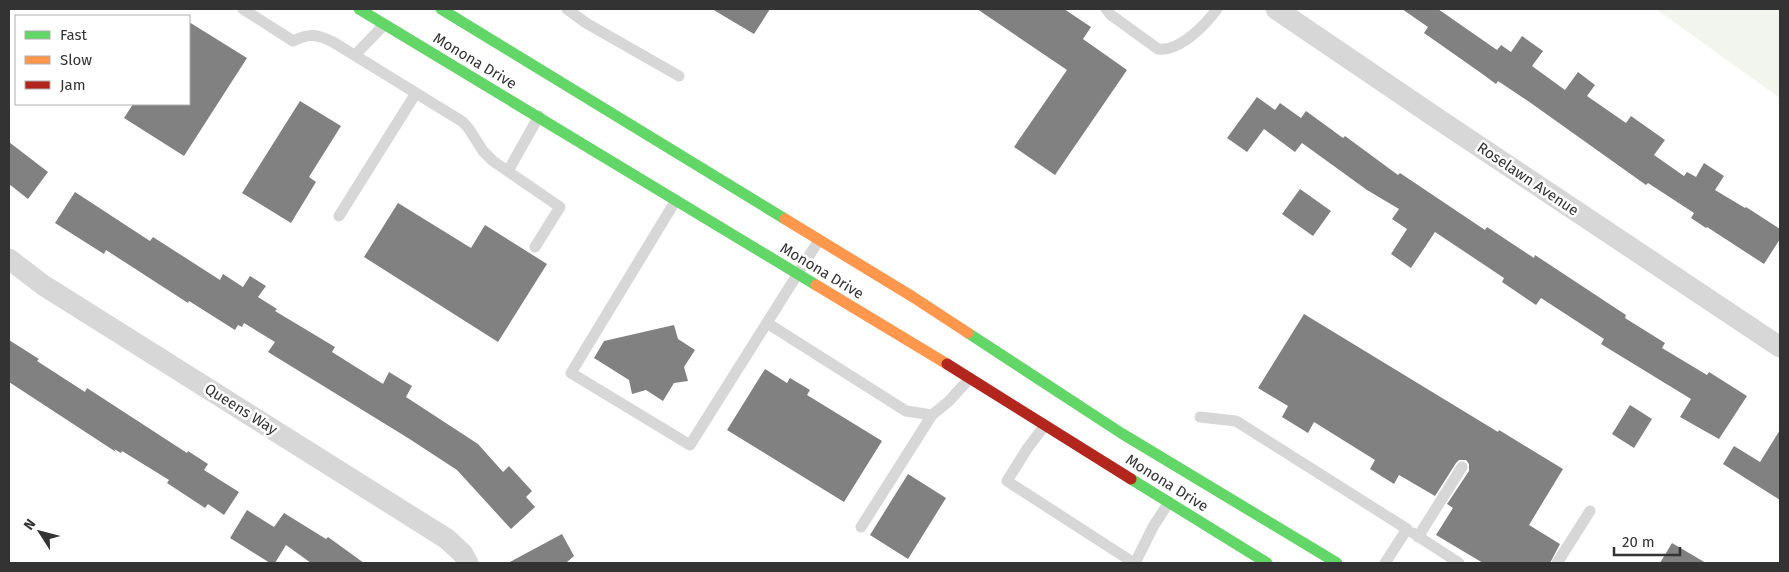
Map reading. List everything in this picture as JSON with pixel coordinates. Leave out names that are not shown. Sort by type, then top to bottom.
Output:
[{"type":"street","name":"Monona Drive","points":[[359,9],[970,378],[1267,563]]},
{"type":"street","name":"Monona Drive","points":[[440,9],[913,298],[1121,433],[1337,563]]},
{"type":"street","name":"Roselawn Avenue","points":[[1276,9],[1780,347]]},
{"type":"street","points":[[384,25],[394,14]]},
{"type":"street","name":"Queens Way","points":[[9,259],[51,290],[447,539],[468,563]]},
{"type":"lane","points":[[242,9],[293,41],[302,37],[318,35],[463,122],[488,156],[560,207],[535,247]]},
{"type":"lane","points":[[567,9],[586,23],[679,76]]},
{"type":"lane","points":[[1106,9],[1158,49],[1165,50],[1182,43],[1209,20],[1218,9]]},
{"type":"lane","points":[[354,55],[384,25]]},
{"type":"lane","points":[[339,216],[416,93]]},
{"type":"lane","points":[[508,171],[539,116]]},
{"type":"lane","points":[[676,199],[571,373],[690,445],[819,240]]},
{"type":"lane","points":[[767,323],[906,410],[932,415]]},
{"type":"lane","points":[[861,528],[932,415],[949,401],[970,378]]},
{"type":"lane","points":[[1200,418],[1236,421],[1459,563]]},
{"type":"lane","points":[[1045,425],[1007,481],[1135,563],[1153,527],[1169,502]]},
{"type":"lane","points":[[1418,536],[1462,466]]},
{"type":"lane","points":[[1556,563],[1590,511]]},
{"type":"lane","points":[[1385,563],[1407,529]]},
{"type":"shaded area","points":[[1656,9],[1780,9],[1780,98]]},
{"type":"building","points":[[712,9],[770,9],[754,34]]},
{"type":"building","points":[[977,9],[1064,9],[1091,27],[1083,39],[1127,70],[1055,175],[1014,147],[1067,70]]},
{"type":"building","points":[[1402,9],[1438,9],[1497,50],[1501,45],[1511,52],[1522,36],[1543,51],[1532,66],[1565,90],[1578,72],[1595,85],[1587,96],[1626,123],[1631,116],[1665,140],[1654,155],[1684,176],[1687,172],[1696,177],[1704,163],[1724,176],[1715,190],[1780,229],[1780,239],[1764,264],[1691,218],[1694,213],[1648,183],[1646,185],[1528,101],[1498,81],[1496,84],[1424,33],[1428,27]]},
{"type":"building","points":[[190,23],[247,58],[184,156],[124,118],[132,105],[190,105]]},
{"type":"building","points":[[1257,97],[1275,110],[1280,103],[1301,118],[1306,111],[1343,138],[1345,136],[1398,175],[1400,173],[1485,230],[1487,227],[1534,258],[1535,255],[1626,315],[1625,318],[1665,343],[1662,348],[1707,375],[1709,372],[1747,396],[1719,439],[1680,417],[1691,399],[1601,344],[1604,339],[1541,298],[1536,305],[1502,282],[1504,278],[1435,232],[1411,268],[1391,254],[1407,229],[1392,219],[1399,209],[1367,190],[1302,143],[1295,152],[1264,129],[1247,152],[1227,138]]},
{"type":"building","points":[[300,101],[341,126],[309,177],[316,182],[291,223],[242,193]]},
{"type":"building","points":[[9,142],[48,172],[28,199],[9,184]]},
{"type":"building","points":[[1300,189],[1331,211],[1313,236],[1282,214]]},
{"type":"building","points":[[75,192],[150,241],[153,237],[220,280],[223,274],[243,287],[250,276],[266,286],[258,297],[277,309],[275,311],[335,347],[332,352],[383,384],[389,372],[412,386],[406,397],[478,444],[503,472],[509,466],[532,491],[526,497],[535,507],[511,529],[457,470],[268,352],[275,342],[244,323],[242,327],[238,325],[235,330],[189,301],[188,303],[106,250],[104,254],[55,223]]},
{"type":"building","points":[[398,203],[471,248],[485,225],[547,264],[498,342],[364,257]]},
{"type":"building","points":[[1304,314],[1498,432],[1499,430],[1563,469],[1529,525],[1560,544],[1550,563],[1483,563],[1436,535],[1453,508],[1447,504],[1469,471],[1469,464],[1466,460],[1459,460],[1456,463],[1435,496],[1399,475],[1394,484],[1370,469],[1375,460],[1314,422],[1308,433],[1282,417],[1288,406],[1258,388]]},
{"type":"building","points":[[674,325],[678,339],[695,350],[684,367],[688,381],[674,383],[663,401],[646,390],[632,394],[629,380],[594,358],[604,341]]},
{"type":"building","points":[[9,340],[39,359],[37,361],[85,392],[87,388],[187,453],[188,451],[208,464],[204,470],[239,492],[224,515],[208,504],[205,508],[167,483],[169,480],[122,451],[121,453],[114,449],[116,452],[9,382]]},
{"type":"building","points":[[765,369],[787,383],[790,378],[810,390],[807,395],[882,441],[844,502],[727,430]]},
{"type":"building","points":[[1630,405],[1652,419],[1634,448],[1612,434]]},
{"type":"building","points":[[1780,430],[1780,500],[1723,464],[1734,446],[1760,462]]},
{"type":"building","points":[[908,474],[946,498],[908,559],[870,535]]},
{"type":"building","points":[[247,510],[274,527],[284,513],[326,539],[328,537],[364,563],[311,563],[286,545],[275,563],[270,563],[230,538]]},
{"type":"building","points":[[562,534],[574,556],[566,563],[508,563]]},
{"type":"building","points":[[1672,543],[1706,563],[1660,563]]},
{"type":"traffic: fast","points":[[359,9],[816,285]]},
{"type":"traffic: fast","points":[[441,9],[785,219]]},
{"type":"traffic: fast","points":[[968,333],[1121,433],[1337,563]]},
{"type":"traffic: fast","points":[[1131,479],[1267,563]]},
{"type":"traffic: slow","points":[[785,219],[968,333]]},
{"type":"traffic: slow","points":[[816,285],[947,364]]},
{"type":"traffic: jam","points":[[947,364],[1131,479]]}]
